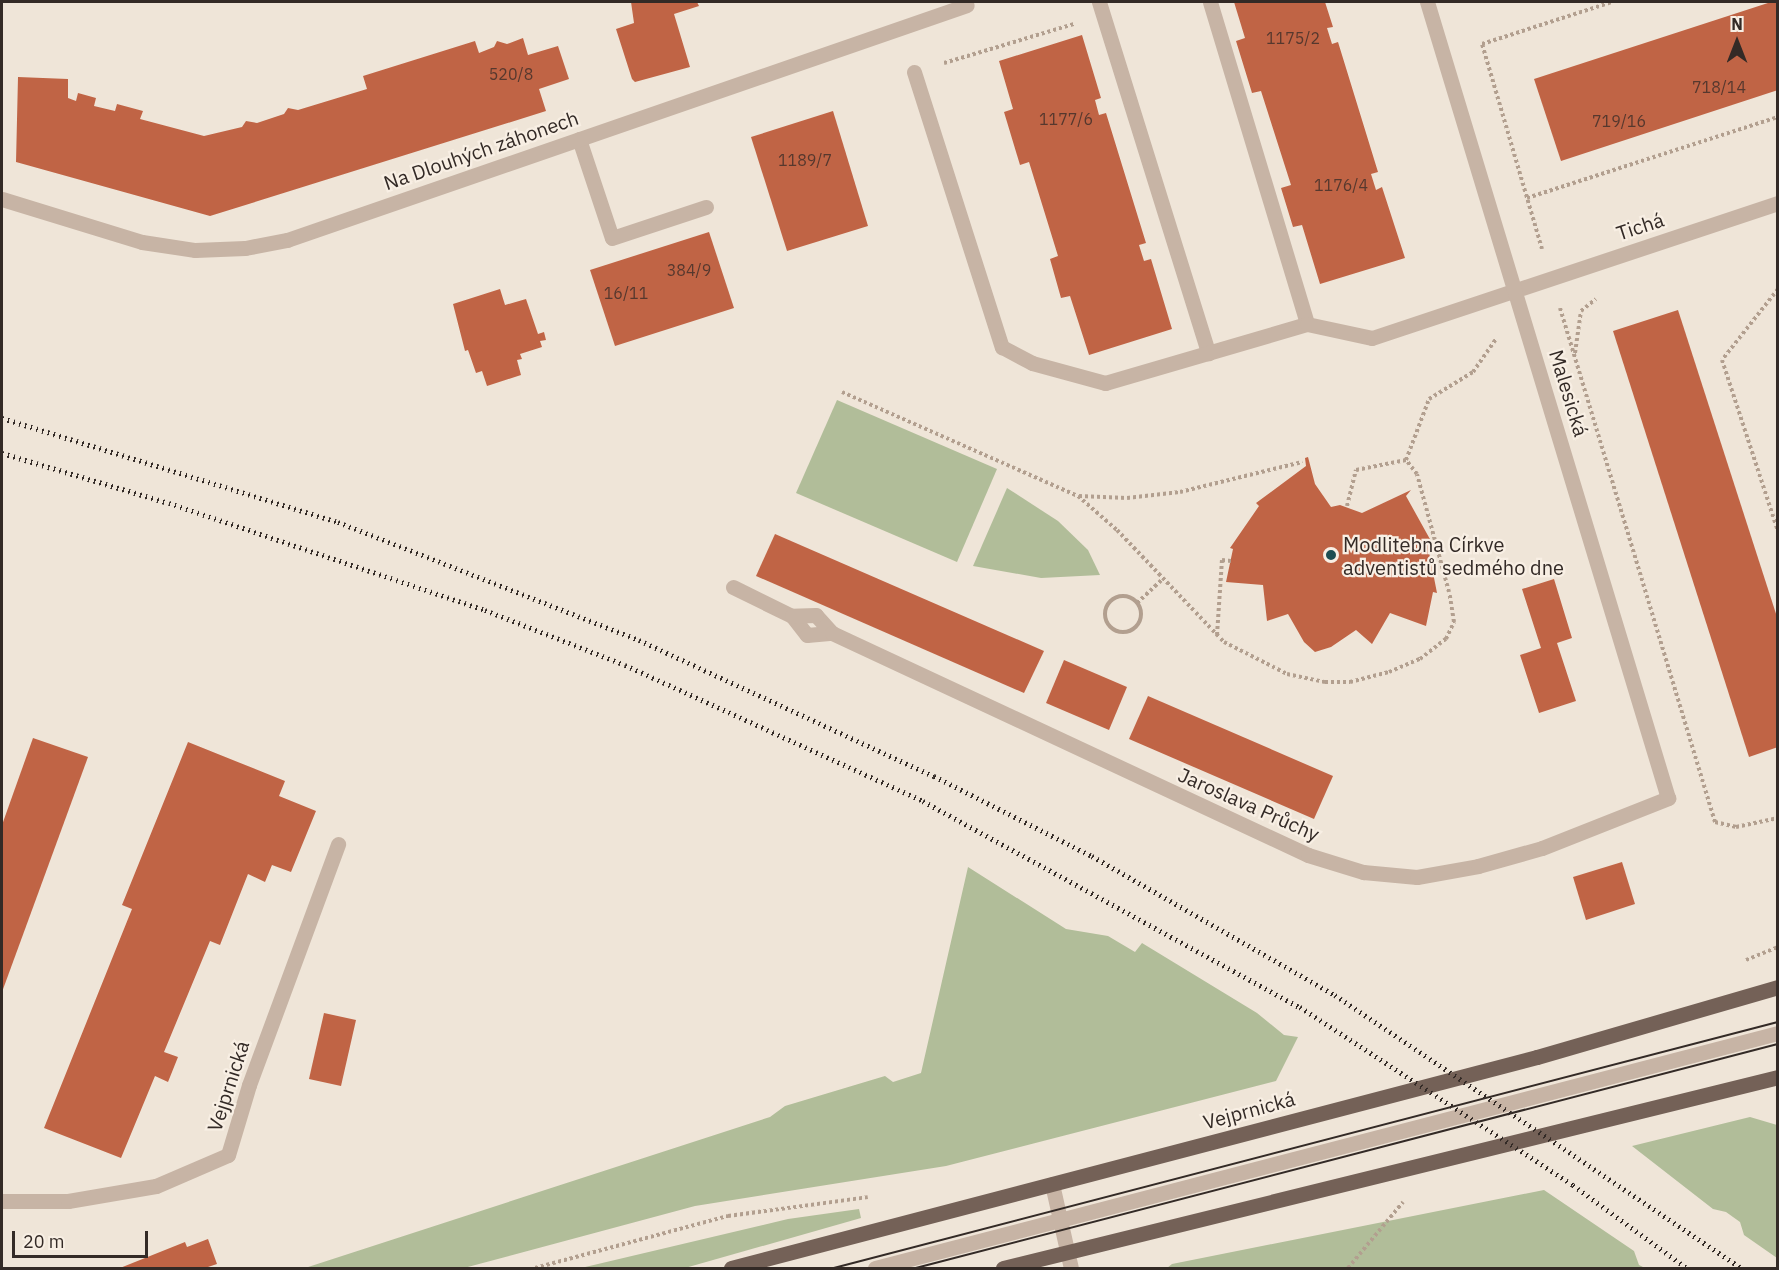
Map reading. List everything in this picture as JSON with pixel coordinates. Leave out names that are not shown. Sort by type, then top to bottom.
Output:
[{"type":"main road","name":"Vejprnická","points":[[731,1269],[1608,1038],[1778,987]]},
{"type":"main road","points":[[1003,1269],[1067,1251],[1778,1077]]},
{"type":"street","points":[[1099,2],[1208,353]]},
{"type":"street","points":[[914,72],[1002,347],[1032,363],[1105,383],[1307,324],[1210,2]]},
{"type":"street","name":"Malesická","points":[[1427,2],[1516,289],[1668,798]]},
{"type":"street","name":"Na Dlouhých záhonech","points":[[2,199],[142,242],[195,250],[245,248],[287,240],[967,5]]},
{"type":"street","points":[[579,139],[612,238],[706,207]]},
{"type":"street","name":"Tichá","points":[[1307,324],[1372,338],[1778,203]]},
{"type":"street","name":"Jaroslava Průchy","points":[[734,587],[792,616],[807,635],[832,633],[1308,855],[1363,872],[1417,877],[1478,866],[1542,848],[1668,798]]},
{"type":"street","name":"Vejprnická","points":[[2,1201],[68,1201],[156,1186],[228,1155],[249,1085],[338,844]]},
{"type":"street","points":[[875,1269],[1778,1033]]},
{"type":"street","points":[[1052,1184],[1071,1269]]},
{"type":"path","points":[[914,72],[1075,24],[1084,6],[1099,2]]},
{"type":"path","points":[[1612,2],[1482,44],[1715,822],[1736,827],[1778,818]]},
{"type":"path","points":[[1527,198],[1778,117]]},
{"type":"path","points":[[1778,289],[1722,360],[1778,531]]},
{"type":"path","points":[[1575,354],[1581,311],[1602,293]]},
{"type":"path","points":[[1406,460],[1429,399],[1473,372],[1485,356]]},
{"type":"path","points":[[842,392],[1078,496],[1117,530],[1217,636],[1287,674],[1325,682],[1350,682],[1389,672],[1420,658],[1446,639],[1454,622],[1449,592],[1417,474],[1406,460]]},
{"type":"path","points":[[1347,506],[1356,470],[1406,460]]},
{"type":"path","points":[[1078,496],[1127,498],[1180,492],[1302,462]]},
{"type":"path","points":[[1217,636],[1222,560],[1230,561]]},
{"type":"path","points":[[1137,603],[1162,580]]},
{"type":"path","points":[[1122,596],[1137,603],[1141,614],[1133,629],[1122,632],[1108,623],[1105,611],[1111,601],[1122,596]]},
{"type":"path","points":[[1348,1269],[1411,1193]]},
{"type":"path","points":[[535,1269],[728,1216],[879,1195]]},
{"type":"green space","points":[[837,400],[997,469],[957,562],[796,493]]},
{"type":"green space","points":[[1007,488],[1058,521],[1088,550],[1100,575],[1041,578],[973,566]]},
{"type":"green space","points":[[968,867],[1066,929],[1108,936],[1135,952],[1142,943],[1257,1013],[1284,1035],[1298,1037],[1276,1081],[946,1166],[695,1206],[464,1268],[305,1268],[770,1117],[785,1106],[885,1076],[893,1082],[921,1073]]},
{"type":"green space","points":[[1750,1117],[1777,1125],[1777,1258],[1744,1235],[1740,1222],[1726,1212],[1713,1209],[1632,1146]]},
{"type":"green space","points":[[1544,1190],[1634,1251],[1639,1265],[1645,1268],[1167,1268],[1172,1264]]},
{"type":"green space","points":[[859,1209],[861,1218],[685,1268],[581,1268],[788,1219]]},
{"type":"building","points":[[631,2],[697,2],[699,6],[674,14],[690,67],[635,82],[632,79],[616,29],[634,23]]},
{"type":"building","points":[[1234,2],[1325,2],[1333,27],[1327,28],[1332,44],[1338,42],[1378,172],[1371,174],[1376,190],[1382,187],[1405,258],[1320,284],[1302,225],[1293,227],[1281,188],[1291,185],[1261,91],[1252,93],[1236,41],[1245,38]]},
{"type":"building","points":[[1771,2],[1778,2],[1778,90],[1561,161],[1534,79]]},
{"type":"building","points":[[1082,35],[1101,98],[1095,100],[1099,115],[1106,113],[1146,243],[1139,245],[1144,261],[1151,259],[1172,329],[1089,355],[1070,296],[1061,298],[1050,259],[1058,256],[1029,162],[1020,165],[1004,112],[1013,109],[999,61]]},
{"type":"building","points":[[523,38],[528,55],[558,46],[569,79],[539,89],[546,111],[210,216],[16,162],[18,77],[68,79],[68,98],[76,101],[78,93],[96,98],[94,106],[115,111],[117,104],[143,111],[140,119],[204,136],[242,127],[246,121],[257,123],[284,114],[288,108],[298,110],[367,89],[363,76],[475,41],[479,53],[494,47],[497,41],[507,44]]},
{"type":"building","points":[[833,111],[868,226],[787,251],[751,137]]},
{"type":"building","points":[[709,232],[734,308],[615,346],[590,270]]},
{"type":"building","points":[[500,289],[505,305],[526,299],[538,334],[544,332],[546,340],[540,341],[542,347],[520,354],[522,359],[517,360],[521,375],[487,386],[482,371],[476,373],[468,350],[465,351],[453,304]]},
{"type":"building","points":[[1678,310],[1778,620],[1778,747],[1749,757],[1613,331]]},
{"type":"building","name":"Modlitebna Církve adventistů sedmého dne","points":[[1308,457],[1315,484],[1331,507],[1340,505],[1362,513],[1411,490],[1406,496],[1431,541],[1427,542],[1437,593],[1433,592],[1426,626],[1390,613],[1372,644],[1356,630],[1331,647],[1315,652],[1304,642],[1288,614],[1267,621],[1263,585],[1226,582],[1233,549],[1230,548],[1259,506],[1256,503],[1306,466],[1305,458]]},
{"type":"building","points":[[775,534],[1044,651],[1024,693],[756,576]]},
{"type":"building","points":[[1554,579],[1572,638],[1557,643],[1576,701],[1539,713],[1520,655],[1541,648],[1522,589]]},
{"type":"building","points":[[1064,660],[1127,687],[1109,730],[1046,703]]},
{"type":"building","points":[[1148,696],[1333,776],[1314,819],[1129,739]]},
{"type":"building","points":[[33,738],[88,757],[2,992],[2,825]]},
{"type":"building","points":[[188,742],[285,781],[279,796],[316,811],[291,872],[272,865],[265,882],[248,874],[220,945],[210,941],[164,1052],[178,1057],[168,1082],[155,1076],[121,1158],[44,1128],[132,909],[122,905]]},
{"type":"building","points":[[1622,862],[1635,904],[1586,920],[1573,877]]},
{"type":"building","points":[[324,1013],[356,1020],[341,1086],[309,1079]]},
{"type":"building","points":[[208,1239],[217,1264],[205,1268],[120,1268],[185,1242],[187,1247]]},
{"type":"tram line","points":[[834,1268],[1778,1022]]},
{"type":"tram line","points":[[916,1268],[1778,1044]]},
{"type":"railway","points":[[2,418],[338,522],[639,640],[934,776],[1092,856],[1335,995],[1741,1268]]},
{"type":"railway","points":[[2,453],[169,503],[485,610],[625,665],[923,801],[1300,1007],[1573,1185],[1687,1268]]},
{"type":"place","name":"Modlitebna Církve adventistů sedmého dne","points":[[1331,555]]}]
